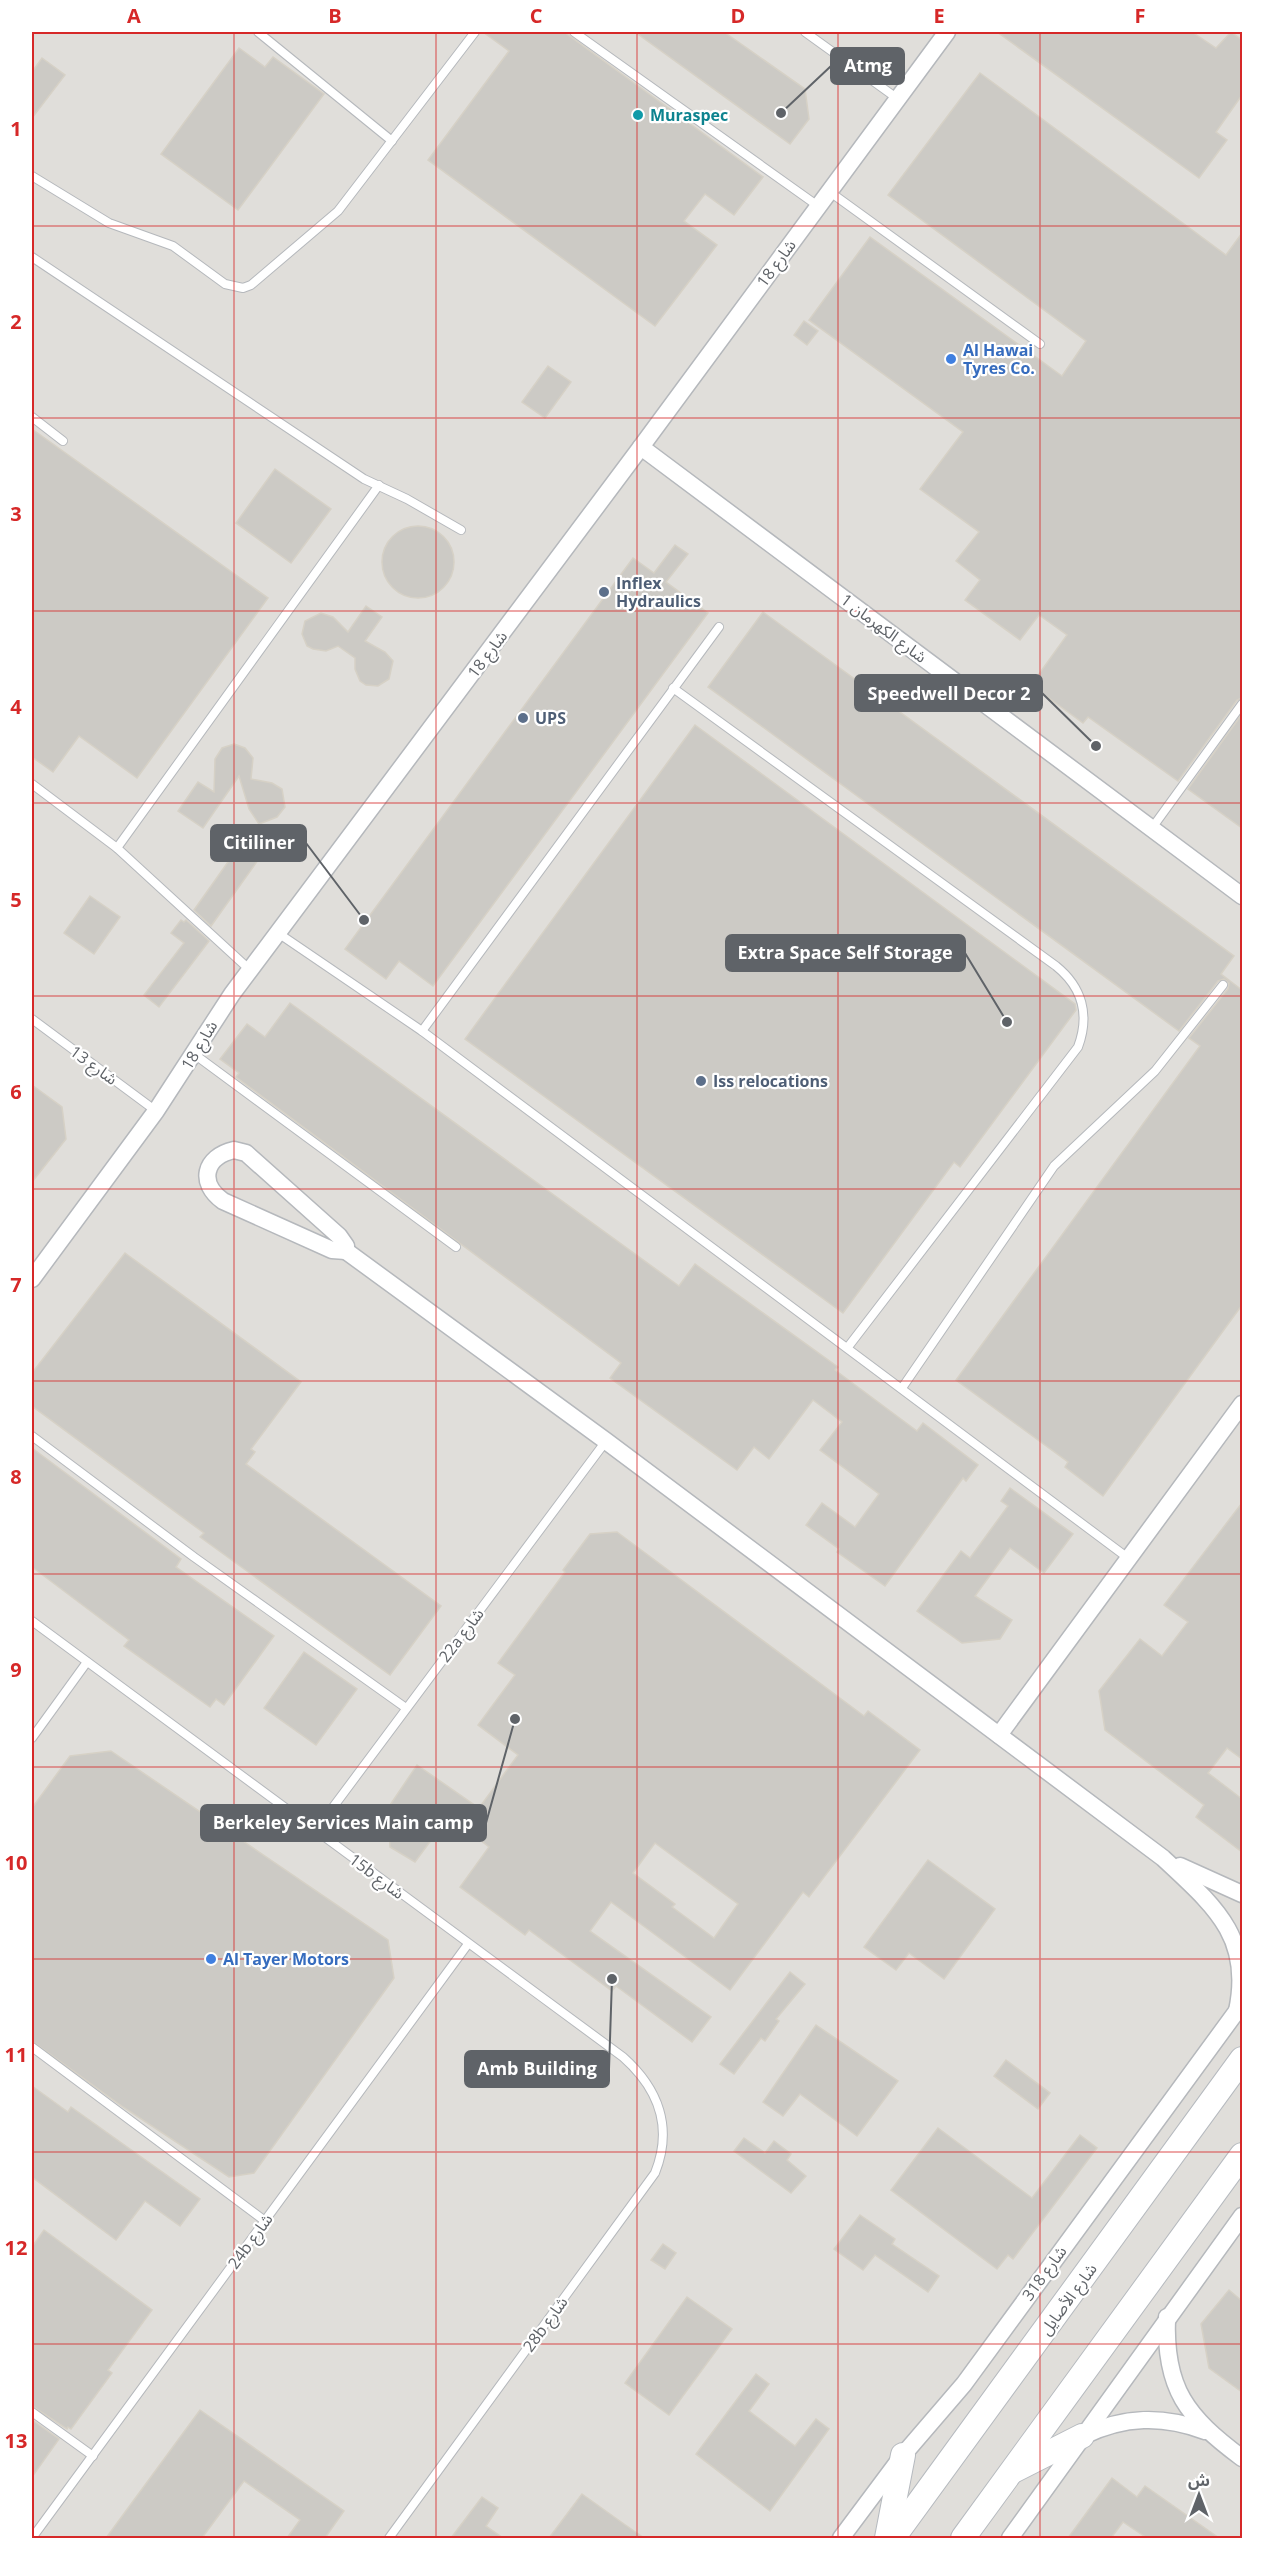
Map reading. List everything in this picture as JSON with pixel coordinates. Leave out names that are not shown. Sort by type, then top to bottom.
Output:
[{"type":"main road","name":"شارع الأصايل","points":[[893,2538],[1242,2060]]},
{"type":"main road","points":[[963,2538],[1242,2155]]},
{"type":"main road","points":[[1011,2473],[1082,2436]]},
{"type":"main road","points":[[887,2538],[903,2455]]},
{"type":"street","name":"شارع 18","points":[[32,1278],[156,1111],[194,1054],[214,1018],[641,447],[947,32]]},
{"type":"street","name":"شارع الكهرمان 1","points":[[641,447],[1242,896]]},
{"type":"street","points":[[346,1251],[344,1241],[246,1153],[234,1150],[222,1153],[213,1160],[208,1171],[208,1184],[213,1194],[223,1201],[332,1250],[346,1251],[606,1441],[1163,1857],[1216,1908],[1234,1940],[1241,1975],[1240,2008]]},
{"type":"street","points":[[999,1735],[1242,1404]]},
{"type":"street","points":[[1163,1857],[1242,1894]]},
{"type":"street","name":"شارع 318","points":[[840,2538],[903,2455],[963,2384],[1240,2008]]},
{"type":"street","points":[[1010,2538],[1167,2317],[1242,2216]]},
{"type":"street","points":[[1167,2317],[1168,2353],[1177,2387],[1185,2403],[1206,2431],[1242,2458]]},
{"type":"street","points":[[1082,2436],[1101,2427],[1143,2418],[1165,2419],[1206,2431]]},
{"type":"lane","points":[[258,32],[392,141]]},
{"type":"lane","points":[[32,177],[109,223],[173,246],[225,284],[243,288],[259,281],[326,222],[349,198],[475,32]]},
{"type":"lane","points":[[574,32],[818,206]]},
{"type":"lane","points":[[806,32],[898,99]]},
{"type":"lane","points":[[830,192],[1040,344]]},
{"type":"lane","points":[[32,257],[337,461],[461,530]]},
{"type":"lane","points":[[32,417],[63,441]]},
{"type":"lane","points":[[117,848],[379,485]]},
{"type":"lane","points":[[422,1031],[719,627]]},
{"type":"lane","points":[[673,688],[1056,966],[1074,984],[1082,1002],[1084,1022],[1078,1047],[848,1347]]},
{"type":"lane","points":[[1152,828],[1242,704]]},
{"type":"lane","points":[[32,784],[117,848],[250,970]]},
{"type":"lane","points":[[278,933],[422,1031],[1128,1558]]},
{"type":"lane","points":[[902,1388],[1054,1166],[1155,1071],[1223,985]]},
{"type":"lane","name":"شارع 13","points":[[32,1019],[156,1111]]},
{"type":"lane","points":[[194,1054],[456,1246]]},
{"type":"lane","points":[[32,1436],[194,1557],[406,1708]]},
{"type":"lane","name":"22a شارع","points":[[316,1830],[606,1441]]},
{"type":"lane","name":"15b شارع","points":[[32,1621],[623,2057],[636,2069],[656,2097]]},
{"type":"lane","points":[[32,1738],[87,1662]]},
{"type":"lane","name":"24b شارع","points":[[32,2538],[468,1944]]},
{"type":"lane","points":[[32,2047],[265,2221]]},
{"type":"lane","name":"28b شارع","points":[[389,2538],[655,2173],[662,2153],[664,2132],[656,2097]]},
{"type":"lane","points":[[32,2412],[93,2456]]},
{"type":"shaded area","points":[[32,32],[1242,32],[1242,2538],[32,2538]]},
{"type":"building","points":[[483,32],[564,32],[763,177],[734,215],[705,194],[684,221],[717,245],[655,326],[428,160],[509,51]]},
{"type":"building","points":[[635,32],[724,32],[805,89],[809,119],[790,144]]},
{"type":"building","points":[[997,32],[1192,32],[1216,48],[1231,32],[1242,40],[1242,95],[1216,132],[1227,140],[1199,178]]},
{"type":"building","points":[[239,48],[265,67],[273,57],[324,94],[238,210],[161,154]]},
{"type":"building","points":[[42,58],[65,75],[32,118],[32,72]]},
{"type":"building","points":[[980,73],[1226,255],[1242,233],[1242,698],[1237,700],[1178,781],[1088,717],[1083,723],[1031,685],[1067,635],[1039,615],[1020,640],[965,600],[980,580],[956,561],[979,532],[920,489],[963,432],[809,320],[870,237],[1062,376],[1086,341],[888,195]]},
{"type":"building","points":[[804,321],[818,331],[807,345],[794,335]]},
{"type":"building","points":[[548,366],[571,382],[545,418],[522,402]]},
{"type":"building","points":[[32,429],[268,598],[137,778],[79,736],[53,772],[32,757]]},
{"type":"building","points":[[275,469],[331,509],[291,563],[236,523]]},
{"type":"building","points":[[418,526],[438,532],[448,542],[454,562],[448,582],[438,592],[418,598],[398,592],[388,582],[382,562],[388,542],[398,532]]},
{"type":"building","points":[[675,545],[688,554],[666,582],[708,613],[433,986],[399,961],[386,979],[345,949],[633,558],[654,573]]},
{"type":"building","points":[[366,606],[382,617],[365,641],[385,652],[393,661],[389,679],[378,686],[366,685],[360,681],[355,669],[355,658],[338,646],[326,651],[313,649],[307,646],[302,634],[305,621],[321,613],[333,617],[348,632]]},
{"type":"building","points":[[763,612],[1234,956],[1221,974],[1242,990],[1242,1305],[1103,1496],[1065,1467],[1068,1462],[956,1380],[1200,1046],[1189,1038],[1228,989],[1229,983],[1224,979],[1218,981],[1179,1031],[708,687]]},
{"type":"building","points":[[1242,714],[1242,828],[1188,789]]},
{"type":"building","points":[[695,725],[1075,1004],[1076,1010],[960,1167],[954,1162],[843,1313],[465,1039]]},
{"type":"building","points":[[234,744],[245,748],[253,758],[251,779],[272,783],[282,789],[285,807],[277,817],[259,824],[249,809],[239,776],[203,828],[178,811],[198,782],[214,792],[215,759],[222,748]]},
{"type":"building","points":[[252,828],[271,842],[211,926],[194,910]]},
{"type":"building","points":[[90,896],[120,917],[94,954],[64,933]]},
{"type":"building","points":[[181,920],[184,922],[186,920],[209,941],[159,1007],[144,995],[184,943],[171,933]]},
{"type":"building","points":[[290,1003],[679,1286],[695,1264],[838,1367],[835,1370],[917,1431],[923,1423],[978,1465],[966,1481],[963,1478],[885,1586],[837,1552],[839,1549],[806,1525],[822,1503],[855,1527],[879,1494],[820,1450],[842,1422],[813,1400],[769,1459],[754,1447],[737,1470],[610,1378],[621,1363],[236,1077],[239,1073],[220,1059],[247,1024],[265,1037]]},
{"type":"building","points":[[32,1085],[62,1107],[66,1139],[32,1182]]},
{"type":"building","points":[[125,1253],[301,1382],[251,1449],[255,1452],[246,1464],[441,1606],[390,1675],[200,1537],[204,1533],[32,1406],[32,1373]]},
{"type":"building","points":[[32,1448],[181,1559],[176,1567],[274,1636],[224,1705],[216,1699],[210,1707],[124,1646],[129,1640],[32,1567]]},
{"type":"building","points":[[1010,1488],[1073,1534],[1044,1573],[1010,1548],[975,1596],[1012,1620],[1000,1639],[962,1643],[917,1611],[961,1551],[970,1558],[1008,1506],[1001,1501]]},
{"type":"building","points":[[1242,1503],[1242,1759],[1227,1748],[1208,1773],[1242,1799],[1242,1852],[1196,1817],[1204,1805],[1105,1730],[1099,1691],[1140,1639],[1162,1656],[1188,1622],[1164,1605]]},
{"type":"building","points":[[617,1532],[864,1716],[868,1711],[920,1750],[809,1897],[803,1892],[730,1990],[611,1902],[590,1931],[711,2017],[692,2042],[616,1986],[612,1991],[529,1930],[525,1935],[460,1887],[489,1847],[449,1816],[415,1862],[390,1847],[388,1808],[417,1765],[479,1808],[518,1755],[478,1725],[515,1675],[498,1663],[590,1534]],"holes":[[[655,1843],[738,1904],[714,1938],[672,1907],[675,1904],[633,1873]]]},
{"type":"building","points":[[304,1652],[357,1689],[316,1745],[264,1708]]},
{"type":"building","name":"Al Tayer Motors","points":[[111,1751],[388,1940],[394,1978],[254,2173],[229,2177],[123,2107],[32,2041],[32,1808],[70,1756]]},
{"type":"building","points":[[928,1860],[995,1909],[944,1979],[909,1953],[896,1970],[864,1947]]},
{"type":"building","points":[[790,1972],[805,1984],[776,2019],[779,2021],[765,2041],[761,2038],[734,2074],[720,2064]]},
{"type":"building","points":[[816,2025],[898,2081],[857,2136],[800,2094],[783,2116],[763,2102]]},
{"type":"building","points":[[1006,2060],[1050,2093],[1038,2109],[994,2076]]},
{"type":"building","points":[[32,2086],[68,2112],[71,2107],[200,2199],[180,2226],[145,2201],[116,2240],[32,2177]]},
{"type":"building","points":[[938,2128],[1032,2198],[1080,2135],[1097,2148],[1013,2259],[1008,2255],[997,2269],[891,2190]]},
{"type":"building","points":[[744,2138],[765,2153],[774,2141],[791,2154],[787,2160],[806,2176],[791,2193],[734,2151]]},
{"type":"building","points":[[860,2215],[895,2239],[892,2244],[939,2276],[928,2292],[875,2255],[863,2270],[834,2249]]},
{"type":"building","points":[[44,2230],[152,2310],[108,2370],[112,2373],[71,2429],[68,2427],[67,2429],[32,2406],[32,2247]]},
{"type":"building","points":[[663,2244],[676,2253],[665,2269],[651,2260]]},
{"type":"building","points":[[1229,2290],[1242,2301],[1242,2392],[1209,2368],[1201,2324]]},
{"type":"building","points":[[687,2297],[732,2329],[669,2415],[625,2383]]},
{"type":"building","points":[[756,2374],[769,2384],[749,2411],[795,2446],[816,2419],[829,2429],[770,2511],[696,2454]]},
{"type":"building","points":[[200,2410],[344,2511],[325,2538],[287,2538],[300,2520],[244,2481],[202,2538],[106,2538]]},
{"type":"building","points":[[32,2420],[59,2439],[32,2477]]},
{"type":"building","points":[[1112,2478],[1137,2497],[1145,2486],[1219,2538],[1147,2538],[1123,2522],[1111,2538],[1068,2538]]},
{"type":"building","points":[[582,2494],[624,2524],[644,2538],[549,2538]]},
{"type":"building","points":[[482,2497],[498,2508],[486,2526],[503,2538],[451,2538]]},
{"type":"place","name":"Atmg","points":[[781,113]]},
{"type":"place","name":"Muraspec","points":[[638,115]]},
{"type":"place","name":"Al Hawai Tyres Co.","points":[[951,359]]},
{"type":"place","name":"Inflex Hydraulics","points":[[604,592]]},
{"type":"place","name":"UPS","points":[[523,718]]},
{"type":"place","name":"Speedwell Decor 2","points":[[1096,746]]},
{"type":"place","name":"Citiliner","points":[[364,920]]},
{"type":"place","name":"Extra Space Self Storage","points":[[1007,1022]]},
{"type":"place","name":"Iss relocations","points":[[701,1081]]},
{"type":"place","name":"Berkeley Services Main camp","points":[[515,1719]]},
{"type":"place","name":"Al Tayer Motors","points":[[211,1959]]},
{"type":"place","name":"Amb Building","points":[[612,1979]]}]
